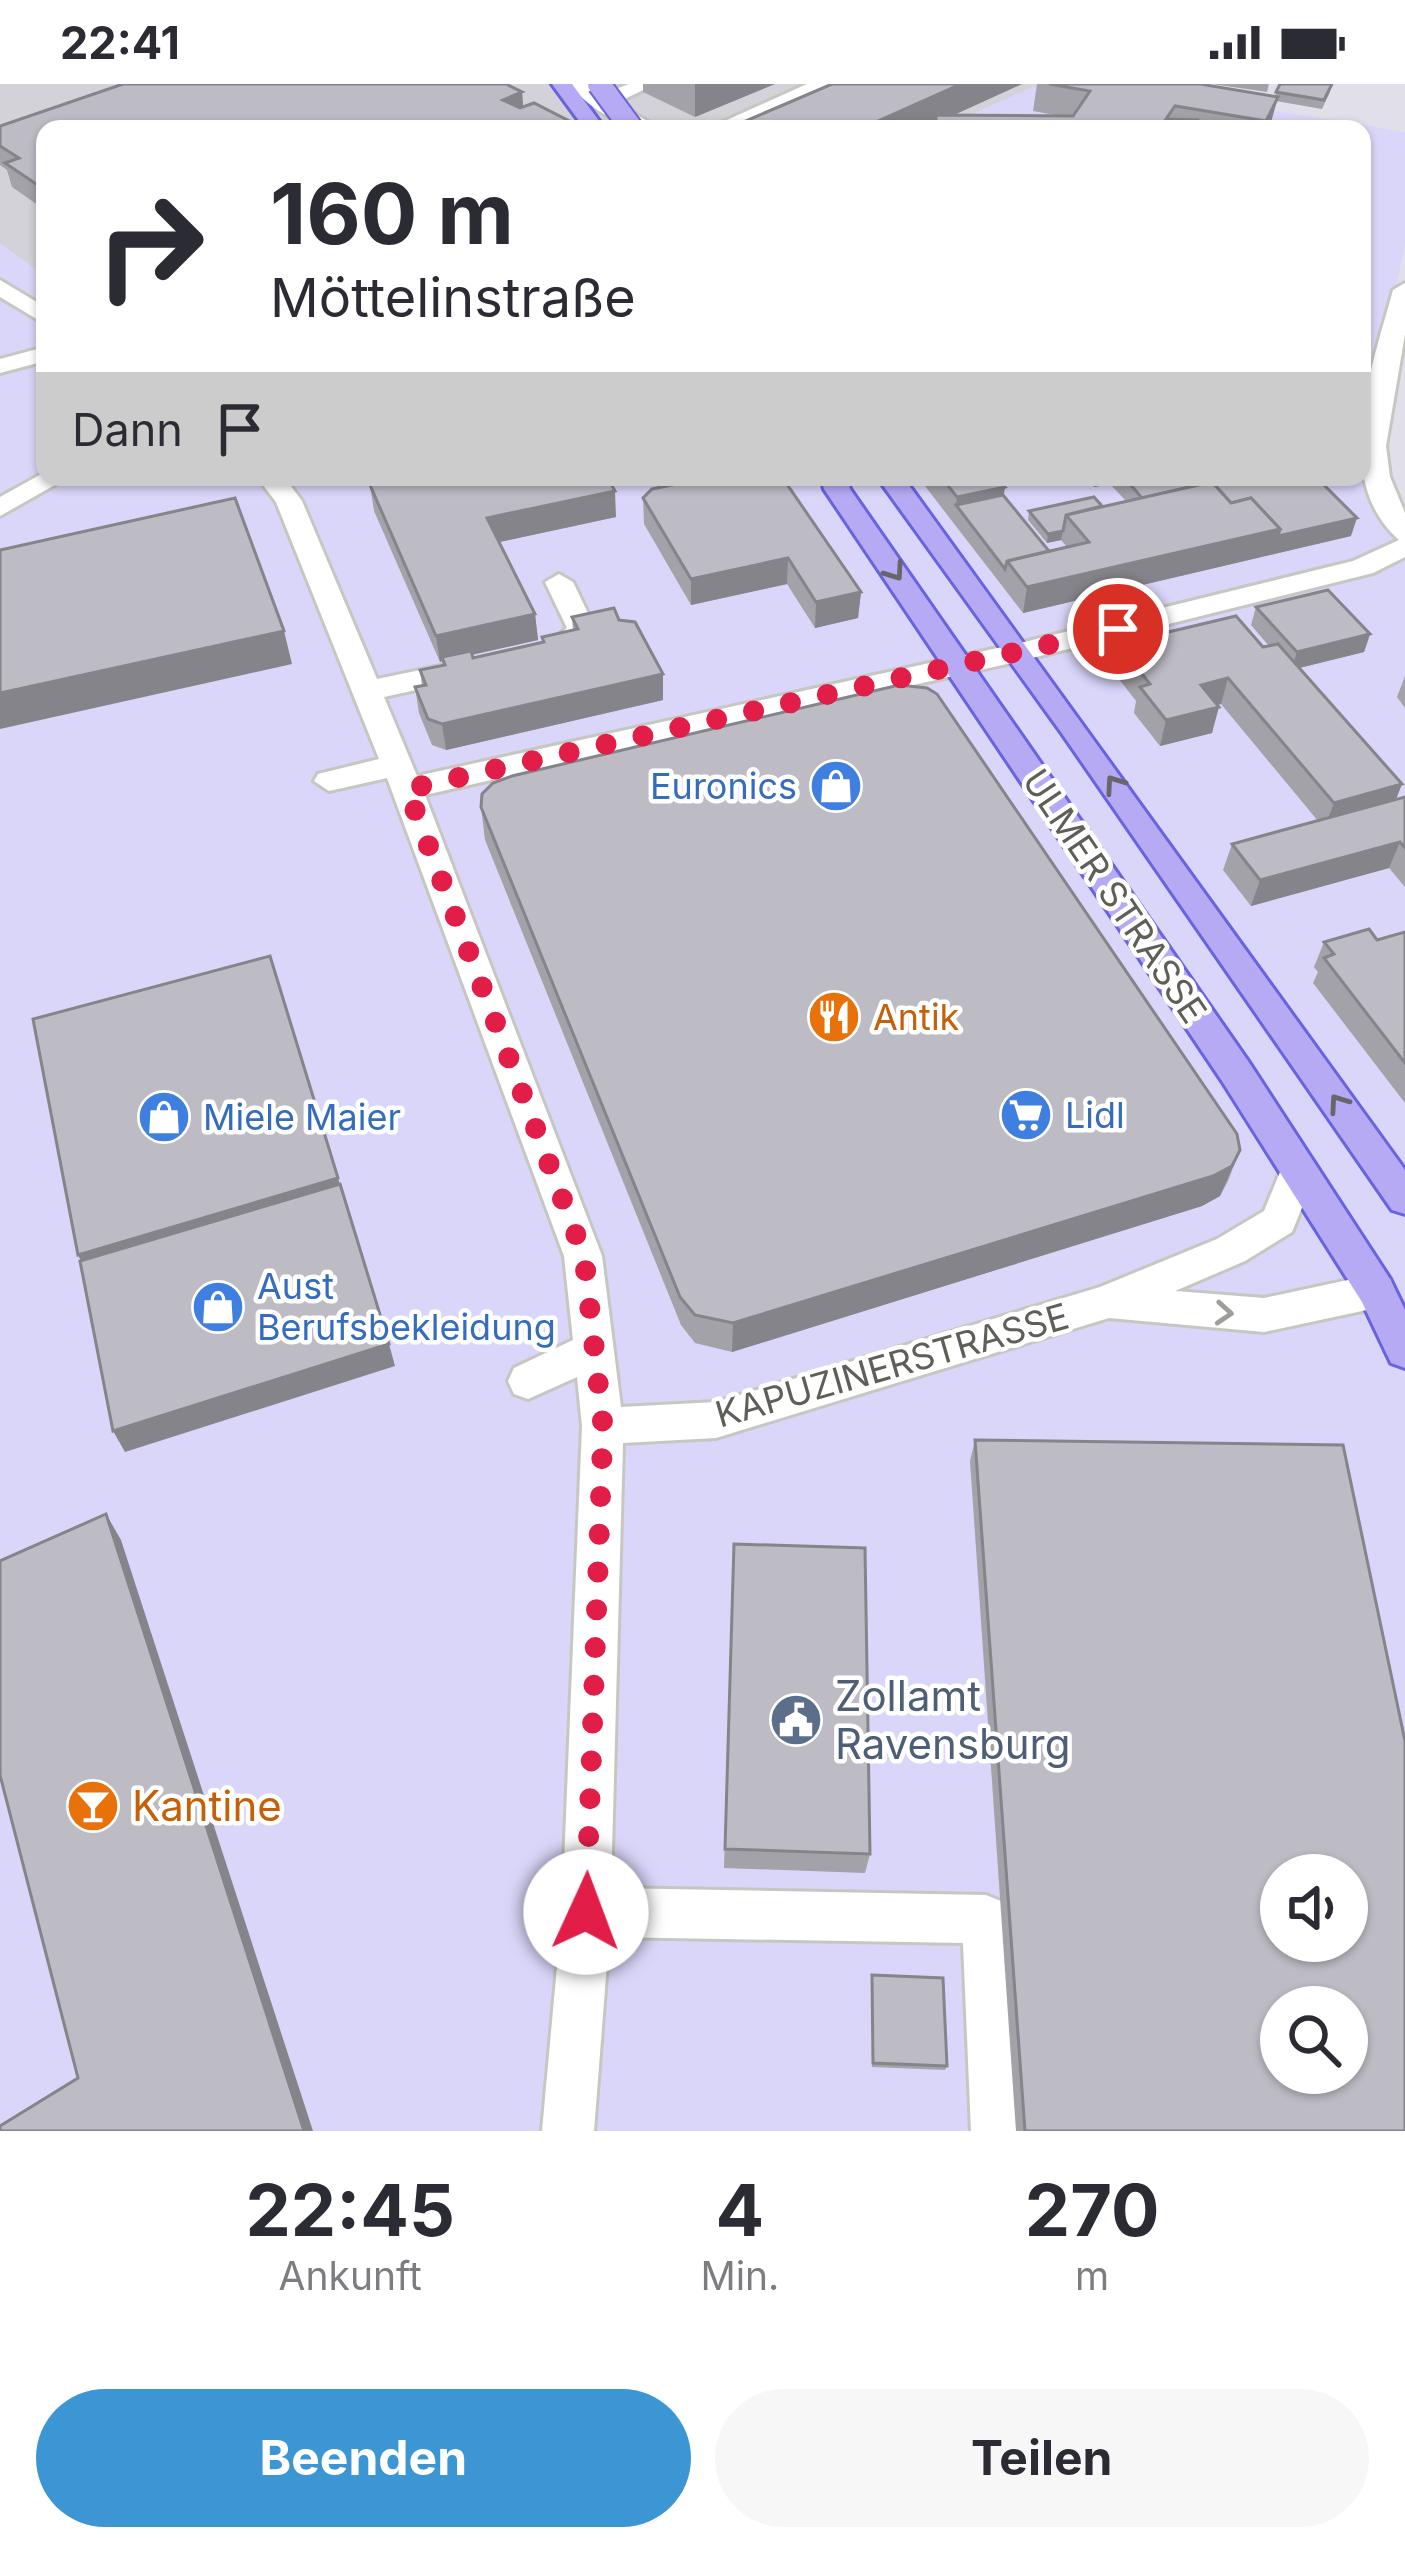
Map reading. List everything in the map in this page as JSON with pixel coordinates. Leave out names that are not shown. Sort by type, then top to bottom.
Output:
[{"type":"main road","points":[[562,84],[588,120]]},
{"type":"main road","points":[[598,93],[624,120]]},
{"type":"main road","name":"ULMER STRASSE","points":[[840,486],[1298,1171],[1390,1298],[1405,1351]]},
{"type":"main road","name":"ULMER STRASSE","points":[[897,486],[1020,652],[1405,1199]]},
{"type":"street","points":[[580,84],[638,120]]},
{"type":"street","points":[[598,93],[646,84]]},
{"type":"street","points":[[742,120],[831,88]]},
{"type":"street","points":[[770,120],[831,88]]},
{"type":"street","points":[[0,287],[36,311]]},
{"type":"street","points":[[1371,402],[1405,290]]},
{"type":"street","points":[[0,366],[36,356]]},
{"type":"street","points":[[1371,461],[1375,481],[1405,534]]},
{"type":"street","points":[[0,508],[40,486]]},
{"type":"street","points":[[277,486],[290,502],[402,777],[584,1256],[603,1426],[586,1912],[568,2131]]},
{"type":"street","points":[[328,781],[402,777],[1020,652],[1363,567],[1405,547]]},
{"type":"street","points":[[367,691],[551,651],[582,630],[559,582]]},
{"type":"street","name":"KAPUZINERSTRASSE","points":[[603,1426],[716,1420],[1107,1302],[1231,1250],[1279,1221],[1298,1171]]},
{"type":"street","name":"KAPUZINERSTRASSE","points":[[1107,1302],[1264,1315],[1390,1298]]},
{"type":"street","points":[[528,1381],[594,1349]]},
{"type":"street","points":[[586,1912],[986,1919],[997,2131]]},
{"type":"shaded area","points":[[0,84],[1039,84],[960,120],[36,120],[36,269],[0,243]]},
{"type":"shaded area","points":[[1039,84],[1184,84],[1254,107],[1333,120],[960,120]]},
{"type":"shaded area","points":[[1371,126],[1405,132],[1405,245],[1371,400]]},
{"type":"shaded area","points":[[0,243],[36,269],[36,486],[1371,486],[1371,409],[1405,544],[1405,2131],[0,2131]]},
{"type":"building","points":[[123,84],[506,84],[522,92],[503,100],[520,108],[534,103],[567,120],[36,120],[36,184],[5,163],[19,158],[0,146],[0,126]]},
{"type":"building","points":[[832,84],[961,84],[880,120],[748,120]]},
{"type":"building","points":[[1049,84],[1200,84],[1278,97],[1266,120],[1175,106],[1166,119],[1198,120],[936,120],[936,115],[1073,116],[1090,91]]},
{"type":"building","points":[[1280,84],[1332,84],[1324,100],[1276,92]]},
{"type":"building","points":[[370,486],[612,486],[615,491],[487,518],[535,614],[436,636]]},
{"type":"building","points":[[788,486],[861,592],[816,602],[788,558],[691,579],[643,498],[652,489]]},
{"type":"building","points":[[948,486],[1005,487],[957,497]]},
{"type":"building","points":[[1132,486],[1194,486],[1142,498]]},
{"type":"building","points":[[1194,486],[1216,486],[1231,503],[1251,498],[1280,529],[1027,587],[1007,561],[1089,542],[1066,515]]},
{"type":"building","points":[[1216,486],[1325,486],[1357,518],[1278,536],[1280,529],[1251,498],[1231,503]]},
{"type":"building","points":[[1003,495],[1049,551],[1007,561],[1005,569],[956,505]]},
{"type":"building","points":[[1094,497],[1102,506],[1066,515],[1063,531],[1048,534],[1029,511]]},
{"type":"building","points":[[235,498],[284,631],[0,693],[0,550]]},
{"type":"building","points":[[1328,590],[1370,634],[1297,652],[1256,607]]},
{"type":"building","points":[[614,608],[619,620],[635,622],[663,674],[442,724],[428,719],[415,687],[426,685],[420,670],[445,665],[442,657],[471,651],[473,658],[544,642],[542,637],[578,629],[572,617]]},
{"type":"building","points":[[1236,616],[1263,647],[1278,644],[1402,784],[1334,803],[1228,678],[1201,685],[1219,707],[1166,720],[1140,687],[1150,684],[1118,644]]},
{"type":"building","points":[[899,685],[937,694],[1237,1134],[1240,1150],[1232,1166],[1213,1176],[733,1323],[695,1315],[680,1297],[481,807],[482,794],[493,783],[512,776]]},
{"type":"building","points":[[1405,797],[1405,848],[1400,842],[1260,880],[1232,844]]},
{"type":"building","points":[[1369,929],[1377,940],[1405,932],[1405,1063],[1324,958],[1334,954],[1324,942]]},
{"type":"building","points":[[270,956],[338,1178],[78,1255],[33,1019]]},
{"type":"building","points":[[340,1184],[389,1344],[113,1431],[80,1261]]},
{"type":"building","points":[[975,1440],[1343,1445],[1405,1741],[1405,2131],[1025,2131]]},
{"type":"building","points":[[106,1514],[304,2131],[0,2131],[0,2126],[78,2078],[0,1775],[0,1561]]},
{"type":"building","name":"Zollamt Ravensburg","points":[[734,1544],[865,1548],[870,1854],[725,1849]]},
{"type":"building","points":[[872,1975],[943,1978],[947,2066],[873,2063]]},
{"type":"place","name":"Euronics","points":[[836,786]]},
{"type":"place","name":"Antik","points":[[834,1017]]},
{"type":"place","name":"Lidl","points":[[1026,1115]]},
{"type":"place","name":"Miele Maier","points":[[164,1117]]},
{"type":"place","name":"Aust Berufsbekleidung","points":[[218,1307]]},
{"type":"place","name":"Zollamt Ravensburg","points":[[796,1720]]},
{"type":"place","name":"Kantine","points":[[93,1806]]},
{"type":"route","points":[[586,1912],[603,1426],[584,1256],[407,789],[1118,629]]}]
